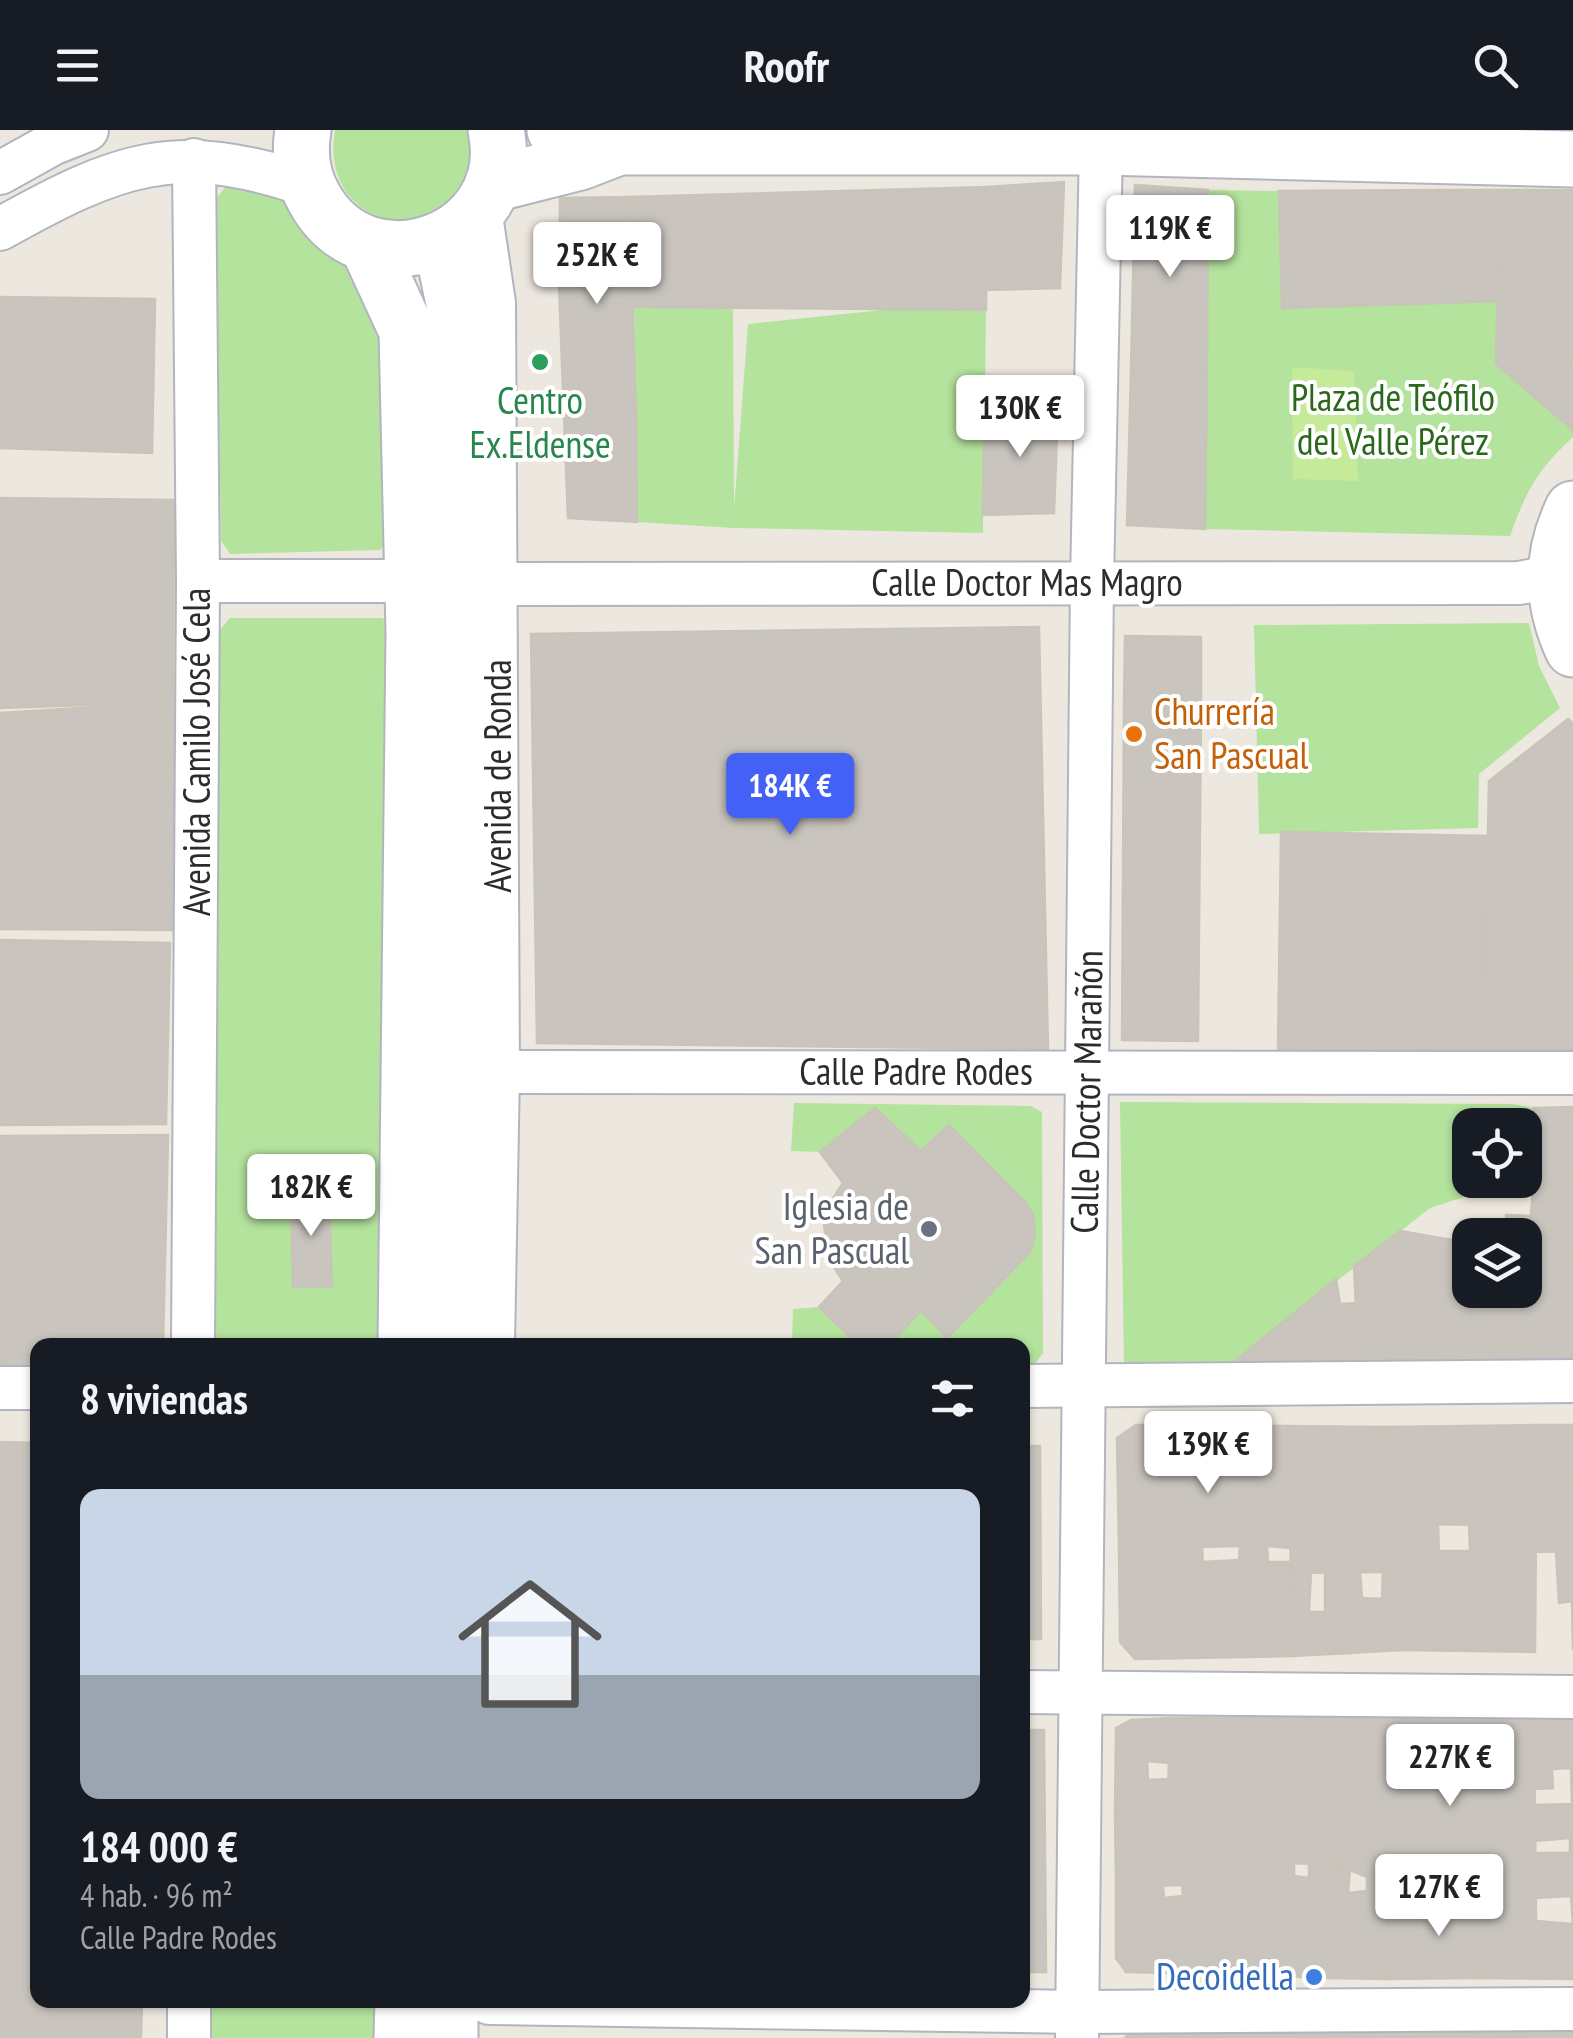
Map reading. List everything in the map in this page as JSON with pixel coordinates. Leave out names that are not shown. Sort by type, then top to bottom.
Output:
[{"type":"street","points":[[0,173],[87,130]]},
{"type":"street","points":[[471,211],[498,160],[496,130]]},
{"type":"street","points":[[555,130],[619,148],[1101,147],[1573,159]]},
{"type":"street","points":[[298,145],[320,210],[342,231],[368,244],[392,249],[417,248],[471,211],[619,148]]},
{"type":"street","points":[[0,229],[78,186],[138,165],[194,160],[280,176],[298,145]]},
{"type":"street","name":"Calle Doctor Marañón","points":[[1077,2025],[1092,583],[1101,147]]},
{"type":"street","name":"Avenida Camilo José Cela","points":[[193,1338],[198,581],[194,160]]},
{"type":"street","name":"Avenida de Ronda","points":[[471,211],[494,302],[498,1072],[493,1338]]},
{"type":"street","name":"Avenida de Ronda","points":[[452,1338],[456,313],[471,211]]},
{"type":"street","points":[[368,244],[407,331],[414,581],[406,1338]]},
{"type":"street","points":[[1573,509],[1561,534],[1554,570],[1555,598],[1573,650]]},
{"type":"street","name":"Calle Doctor Mas Magro","points":[[497,584],[1518,583],[1554,570]]},
{"type":"street","points":[[198,581],[414,581]]},
{"type":"street","name":"Calle Padre Rodes","points":[[498,1072],[1573,1073]]},
{"type":"street","points":[[1030,1386],[1573,1381]]},
{"type":"street","points":[[0,1388],[30,1388]]},
{"type":"street","points":[[1030,1692],[1573,1697]]},
{"type":"street","points":[[188,2038],[189,2008]]},
{"type":"street","points":[[402,2008],[402,2038]]},
{"type":"street","points":[[473,2016],[1077,2025],[1573,2010]]},
{"type":"green space","points":[[335,130],[469,130],[467,171],[452,199],[429,216],[401,221],[373,214],[350,197],[336,168]]},
{"type":"green space","points":[[244,185],[285,201],[330,247],[367,296],[390,358],[386,543],[380,550],[230,554],[221,541],[215,200],[226,186]]},
{"type":"green space","name":"Plaza de Teófilo del Valle Pérez","points":[[1208,190],[1279,191],[1283,308],[1497,301],[1496,364],[1573,430],[1573,437],[1534,482],[1510,536],[1205,529]]},
{"type":"green space","points":[[634,307],[733,307],[734,509],[748,324],[892,309],[986,310],[983,533],[637,522]]},
{"type":"green space","points":[[1292,367],[1354,371],[1358,481],[1293,479]]},
{"type":"green space","points":[[230,618],[383,618],[394,643],[385,1338],[213,1338],[220,630]]},
{"type":"green space","points":[[1529,623],[1539,666],[1560,708],[1479,774],[1478,828],[1259,834],[1254,625]]},
{"type":"green space","points":[[1120,1102],[1512,1104],[1534,1108],[1452,1108],[1452,1198],[1461,1198],[1430,1208],[1230,1365],[1124,1366]]},
{"type":"green space","points":[[794,1103],[1031,1106],[1042,1112],[1043,1353],[1033,1367],[1030,1338],[947,1338],[1031,1250],[1034,1237],[1025,1202],[950,1125],[921,1151],[875,1108],[820,1152],[791,1151]]},
{"type":"green space","points":[[819,1307],[851,1338],[792,1338],[793,1309]]},
{"type":"green space","points":[[921,1311],[947,1338],[896,1338]]},
{"type":"green space","points":[[211,2008],[385,2008],[384,2038],[211,2038]]},
{"type":"building","points":[[1064,182],[1060,288],[986,290],[987,187]]},
{"type":"building","points":[[1135,185],[1208,190],[1207,372],[1131,370]]},
{"type":"building","points":[[987,187],[986,310],[634,307],[629,197]]},
{"type":"building","points":[[1439,190],[1499,190],[1497,301],[1440,303]]},
{"type":"building","points":[[1439,190],[1440,303],[1282,308],[1279,191]]},
{"type":"building","points":[[1499,190],[1573,190],[1573,369],[1518,267],[1498,267]]},
{"type":"building","points":[[629,197],[636,413],[564,417],[560,198]]},
{"type":"building","points":[[1498,267],[1518,267],[1573,369],[1573,430],[1496,364]]},
{"type":"building","points":[[0,297],[155,299],[152,453],[0,448]]},
{"type":"building","points":[[1131,370],[1207,372],[1205,529],[1127,525]]},
{"type":"building","points":[[984,405],[1058,407],[1054,513],[983,515]]},
{"type":"building","points":[[636,413],[637,522],[568,518],[564,417]]},
{"type":"building","points":[[0,498],[174,500],[173,702],[0,708]]},
{"type":"building","points":[[1039,627],[1048,1049],[537,1043],[531,634]]},
{"type":"building","points":[[1125,636],[1201,637],[1201,708],[1124,707]]},
{"type":"building","points":[[173,702],[173,930],[0,929],[0,713]]},
{"type":"building","points":[[1124,707],[1201,708],[1198,1041],[1122,1040]]},
{"type":"building","points":[[1568,719],[1573,723],[1573,974],[1554,973],[1552,941],[1486,939],[1489,781]]},
{"type":"building","points":[[1281,832],[1488,836],[1480,1053],[1278,1051]]},
{"type":"building","points":[[1486,939],[1552,941],[1554,973],[1573,974],[1573,1052],[1480,1053]]},
{"type":"building","points":[[0,940],[170,943],[166,1124],[0,1125]]},
{"type":"building","points":[[1573,1107],[1573,1175],[1542,1175],[1542,1108],[1534,1108]]},
{"type":"building","name":"Iglesia de San Pascual","points":[[875,1108],[921,1151],[949,1125],[1025,1202],[1033,1215],[1035,1234],[1031,1251],[947,1338],[921,1311],[896,1338],[851,1338],[819,1307],[843,1281],[828,1258],[824,1224],[830,1203],[843,1183],[820,1152]]},
{"type":"building","points":[[168,1135],[163,1338],[30,1338],[30,1374],[0,1375],[0,1136]]},
{"type":"building","points":[[1542,1175],[1573,1175],[1573,1261],[1542,1256],[1542,1218],[1506,1218],[1531,1216],[1532,1198],[1542,1198]]},
{"type":"building","points":[[329,1191],[332,1286],[293,1287],[291,1192]]},
{"type":"building","points":[[1400,1231],[1452,1240],[1452,1308],[1542,1308],[1542,1256],[1573,1261],[1573,1372],[1359,1369],[1354,1266]]},
{"type":"building","points":[[1336,1279],[1340,1304],[1356,1303],[1359,1369],[1230,1365]]},
{"type":"building","points":[[1136,1425],[1287,1426],[1290,1548],[1267,1546],[1268,1562],[1290,1562],[1290,1584],[1204,1587],[1203,1562],[1239,1560],[1240,1546],[1119,1549],[1117,1438]]},
{"type":"building","points":[[1536,1425],[1536,1525],[1383,1524],[1383,1427]]},
{"type":"building","points":[[1536,1425],[1573,1425],[1573,1485],[1536,1486]]},
{"type":"building","points":[[1287,1426],[1383,1427],[1383,1572],[1291,1573]]},
{"type":"building","points":[[0,1442],[30,1443],[30,2008],[142,2008],[141,2038],[0,2038]]},
{"type":"building","points":[[1030,1446],[1040,1446],[1041,1639],[1030,1639]]},
{"type":"building","points":[[1573,1485],[1573,1551],[1535,1552],[1536,1486]]},
{"type":"building","points":[[1383,1524],[1438,1524],[1439,1551],[1470,1551],[1469,1525],[1536,1525],[1535,1652],[1401,1650],[1403,1571],[1383,1572]]},
{"type":"building","points":[[1202,1547],[1204,1587],[1290,1584],[1292,1656],[1135,1659],[1120,1642],[1119,1549]]},
{"type":"building","points":[[1573,1551],[1573,1650],[1572,1601],[1559,1603],[1556,1552]]},
{"type":"building","points":[[1403,1571],[1401,1650],[1350,1653],[1348,1572],[1360,1572],[1362,1598],[1382,1599],[1383,1572]]},
{"type":"building","points":[[1348,1572],[1350,1653],[1292,1656],[1291,1573],[1311,1573],[1309,1612],[1325,1612],[1325,1573]]},
{"type":"building","points":[[1573,1715],[1573,1818],[1535,1819],[1535,1805],[1572,1804],[1571,1768],[1552,1769],[1553,1788],[1535,1789],[1534,1716]]},
{"type":"building","points":[[1534,1716],[1536,1921],[1504,1923],[1506,1906],[1471,1907],[1472,1889],[1402,1891],[1335,1864],[1367,1806],[1363,1718]]},
{"type":"building","points":[[1171,1718],[1363,1718],[1367,1806],[1335,1864],[1204,1862],[1205,1812],[1167,1809]]},
{"type":"building","points":[[1171,1718],[1170,1763],[1147,1761],[1148,1780],[1168,1779],[1167,1809],[1115,1811],[1116,1728],[1131,1720]]},
{"type":"building","points":[[1030,1730],[1044,1730],[1046,1972],[1030,1972]]},
{"type":"building","points":[[1115,1811],[1205,1812],[1204,1885],[1116,1886]]},
{"type":"building","points":[[1573,1818],[1573,1924],[1571,1896],[1535,1898],[1535,1853],[1570,1853],[1570,1838],[1535,1841],[1535,1819]]},
{"type":"building","points":[[1204,1862],[1294,1863],[1294,1876],[1309,1878],[1309,1864],[1328,1864],[1330,1978],[1212,1974],[1213,1885],[1204,1885]]},
{"type":"building","points":[[1328,1864],[1350,1870],[1348,1893],[1367,1891],[1367,1877],[1388,1885],[1387,1979],[1330,1978]]},
{"type":"building","points":[[1163,1885],[1164,1898],[1183,1896],[1182,1885],[1213,1885],[1212,1974],[1126,1972],[1116,1958],[1116,1886]]},
{"type":"building","points":[[1388,1885],[1402,1891],[1399,1907],[1506,1906],[1504,1923],[1475,1978],[1387,1979]]},
{"type":"building","points":[[1504,1923],[1573,1924],[1573,1979],[1475,1978]]},
{"type":"building","points":[[1497,2027],[1573,2027],[1573,2038],[1497,2038]]},
{"type":"building","points":[[1497,2027],[1497,2038],[1419,2038],[1419,2032]]},
{"type":"building","points":[[1262,2031],[1419,2032],[1419,2038],[1262,2038]]},
{"type":"building","points":[[1262,2031],[1262,2038],[1125,2038],[1131,2032]]},
{"type":"place","name":"Centro Ex.Eldense","points":[[540,362]]},
{"type":"place","name":"Churrería San Pascual","points":[[1134,734]]},
{"type":"place","name":"Iglesia de San Pascual","points":[[929,1229]]},
{"type":"place","name":"Decoidella","points":[[1314,1977]]}]
